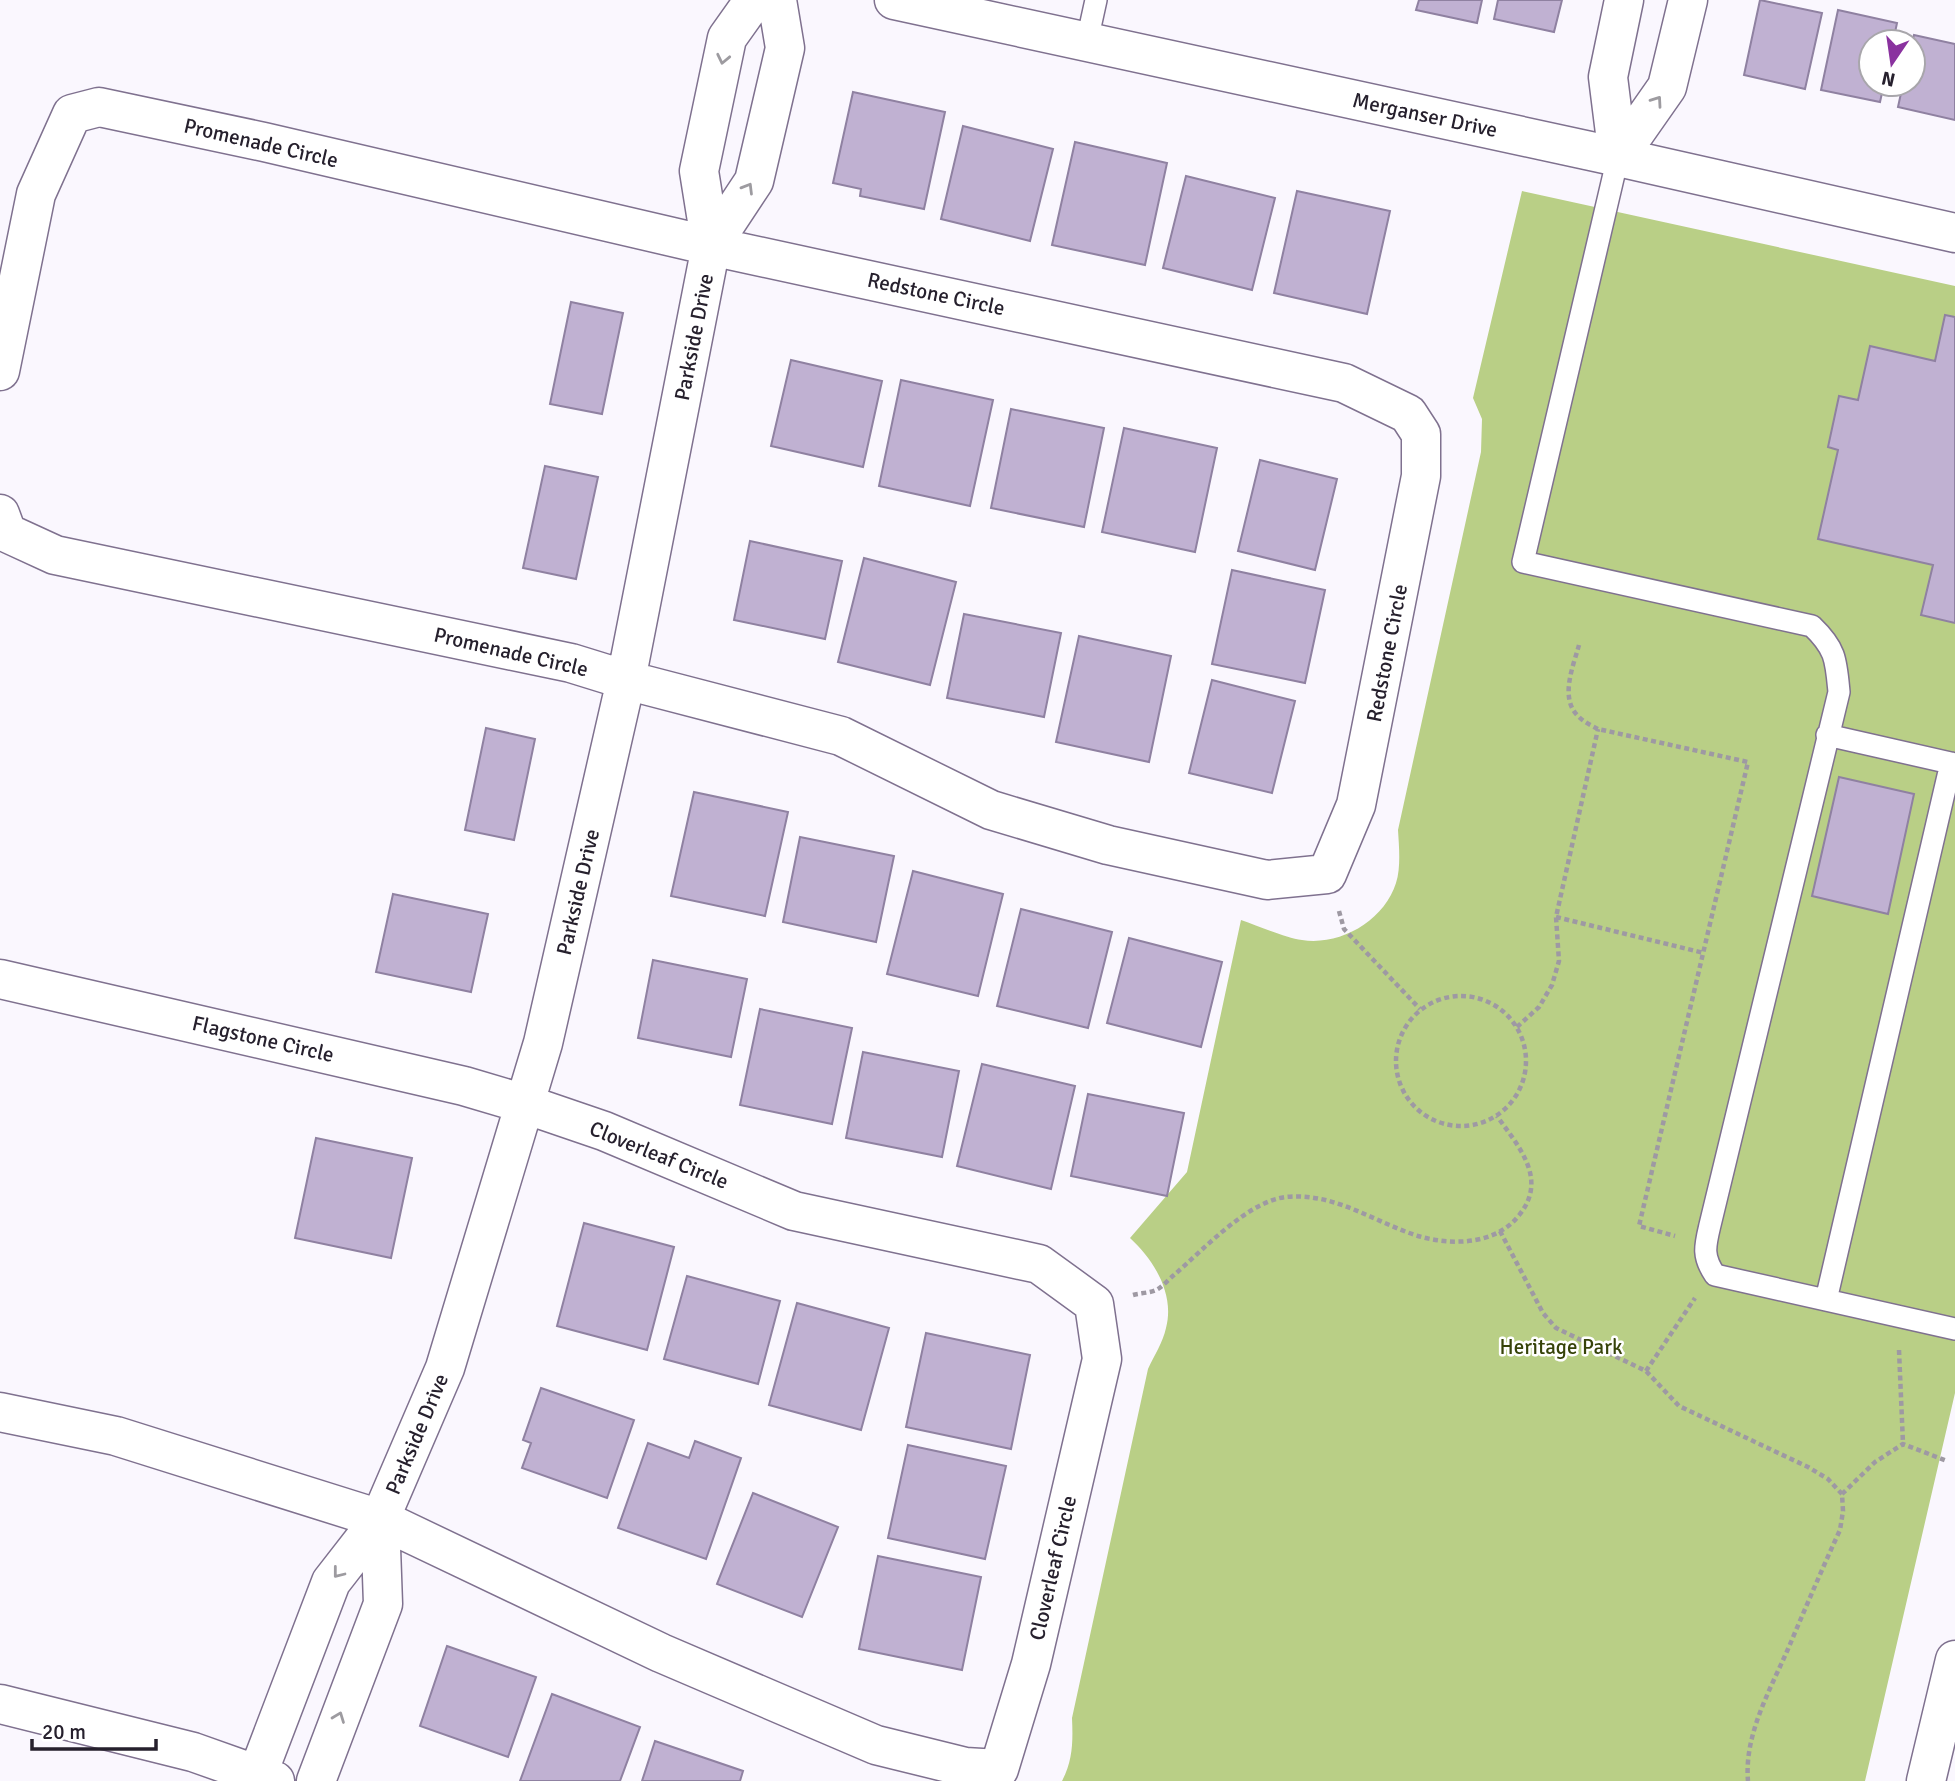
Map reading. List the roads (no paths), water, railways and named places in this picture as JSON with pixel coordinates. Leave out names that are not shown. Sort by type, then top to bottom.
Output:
[{"type":"street","name":"Parkside Drive","points":[[262,1779],[331,1583],[380,1519],[445,1368],[543,1043],[626,680],[711,246],[699,171],[727,38],[754,0]]},
{"type":"street","name":"Parkside Drive","points":[[711,246],[754,181],[785,48],[777,0]]},
{"type":"street","name":"Merganser Drive","points":[[894,0],[1955,233]]},
{"type":"street","points":[[1618,157],[1608,77],[1624,0]]},
{"type":"street","points":[[1618,157],[1667,87],[1688,0]]},
{"type":"street","name":"Promenade Circle","points":[[0,371],[36,194],[72,114],[99,107],[264,142],[711,246]]},
{"type":"street","name":"Redstone Circle","points":[[626,680],[841,736],[991,810],[1108,845],[1267,880],[1327,874],[1356,805],[1421,476],[1421,434],[1408,414],[1344,383],[711,246]]},
{"type":"street","name":"Promenade Circle","points":[[2,528],[55,555],[571,663],[626,680]]},
{"type":"street","name":"Flagstone Circle","points":[[0,979],[464,1086],[525,1104]]},
{"type":"street","name":"Cloverleaf Circle","points":[[380,1519],[661,1653],[876,1745],[965,1766],[999,1769],[1031,1664],[1102,1359],[1094,1304],[1039,1264],[794,1211],[604,1131],[525,1104]]},
{"type":"street","points":[[0,1412],[116,1436],[380,1519]]},
{"type":"street","name":"Parkside Drive","points":[[316,1781],[383,1604],[380,1519]]},
{"type":"street","points":[[1926,1781],[1955,1660]]},
{"type":"street","points":[[0,1704],[193,1752],[262,1779]]},
{"type":"lane","points":[[1087,41],[1096,0]]},
{"type":"lane","points":[[1618,157],[1523,562],[1812,626],[1827,640],[1836,661],[1839,692],[1705,1246],[1706,1263],[1715,1275],[1955,1329]]},
{"type":"lane","points":[[1826,1300],[1953,764],[1827,736]]},
{"type":"park label","name":"Heritage Park","points":[[1561,1347]]}]
